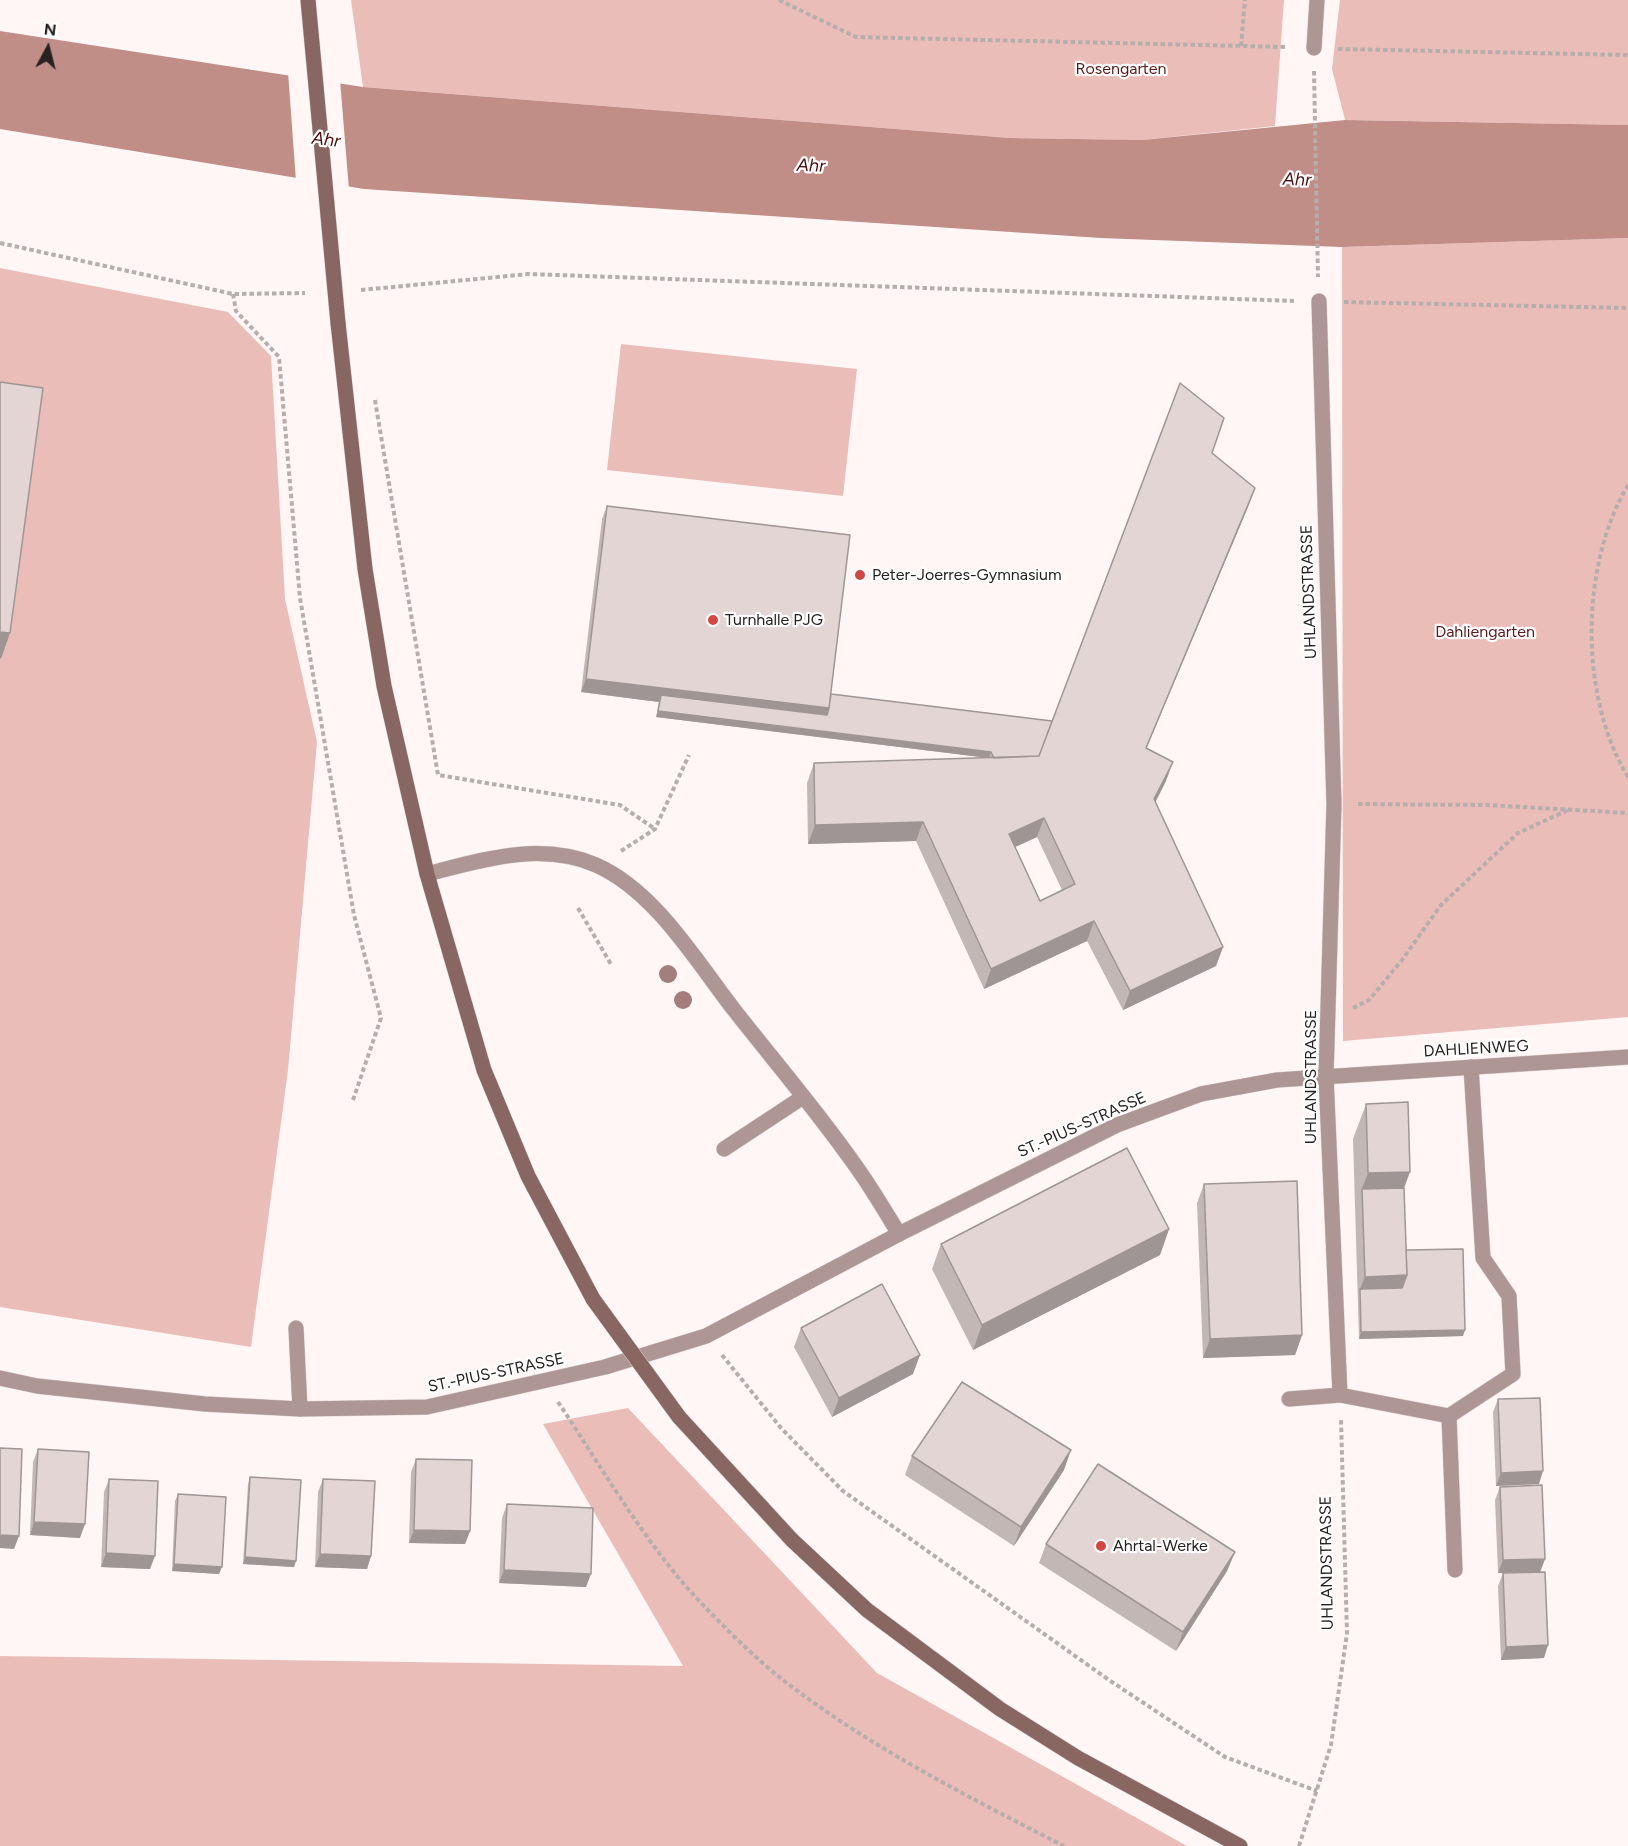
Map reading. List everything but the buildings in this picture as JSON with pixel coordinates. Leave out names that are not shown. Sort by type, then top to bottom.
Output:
[{"type":"main road","points":[[308,0],[338,323],[365,569],[384,686],[427,874],[484,1071],[528,1176],[593,1299],[679,1417],[792,1540],[867,1610],[1000,1709],[1078,1758],[1240,1846]]},
{"type":"street","points":[[1314,48],[1317,0]]},
{"type":"street","name":"UHLANDSTRASSE","points":[[1318,302],[1334,804],[1326,1076],[1340,1395]]},
{"type":"street","points":[[427,874],[501,855],[526,853],[560,855],[594,864],[627,882],[657,911],[855,1164],[899,1234]]},
{"type":"street","name":"DAHLIENWEG","points":[[1326,1076],[1628,1057]]},
{"type":"street","points":[[1289,1399],[1340,1395],[1449,1416],[1513,1374],[1509,1296],[1483,1258],[1471,1067]]},
{"type":"street","name":"ST.-PIUS-STRASSE","points":[[0,1378],[37,1386],[205,1404],[300,1409],[428,1407],[544,1382],[605,1367],[706,1336],[967,1198],[1138,1117],[1201,1094],[1277,1080],[1326,1076]]},
{"type":"street","points":[[724,1149],[803,1097]]},
{"type":"street","points":[[296,1328],[300,1409]]},
{"type":"street","points":[[1449,1416],[1455,1570]]},
{"type":"path","points":[[779,0],[856,37],[1628,55]]},
{"type":"path","points":[[1241,46],[1245,0]]},
{"type":"path","points":[[1314,83],[1318,276]]},
{"type":"path","points":[[0,243],[233,294],[305,293]]},
{"type":"path","points":[[357,291],[529,274],[1318,302],[1628,308]]},
{"type":"path","points":[[233,294],[236,311],[279,357],[300,598],[354,915],[381,1018],[353,1100]]},
{"type":"path","points":[[374,397],[438,774],[620,805],[655,830]]},
{"type":"path","points":[[1628,485],[1607,530],[1594,589],[1591,640],[1598,701],[1619,762],[1628,777]]},
{"type":"path","points":[[615,855],[655,830],[689,755]]},
{"type":"path","points":[[1334,804],[1487,805],[1628,813]]},
{"type":"path","points":[[1329,1022],[1369,1000],[1402,960],[1441,905],[1518,833],[1568,810]]},
{"type":"path","points":[[578,908],[612,966]]},
{"type":"path","points":[[706,1336],[781,1428],[843,1491],[1109,1680],[1225,1757],[1317,1791]]},
{"type":"path","points":[[544,1382],[657,1548],[702,1604],[781,1678],[861,1734],[989,1808],[1064,1846]]},
{"type":"path","name":"UHLANDSTRASSE","points":[[1299,1846],[1331,1744],[1347,1633],[1340,1395]]},
{"type":"green space","name":"Rosengarten","points":[[351,0],[1284,0],[1275,126],[1142,140],[1010,138],[363,87]]},
{"type":"green space","points":[[1340,0],[1628,0],[1628,125],[1345,120],[1332,69]]},
{"type":"green space","name":"Dahliengarten","points":[[1628,238],[1628,1017],[1343,1041],[1342,247]]},
{"type":"green space","points":[[0,268],[228,312],[271,356],[285,599],[317,742],[288,1070],[251,1347],[0,1307]]},
{"type":"green space","points":[[621,344],[857,369],[843,496],[607,470]]},
{"type":"green space","points":[[628,1408],[877,1673],[1187,1846],[0,1846],[0,1656],[683,1666],[543,1424]]},
{"type":"water","name":"Ahr","points":[[0,31],[363,87],[1010,138],[1142,140],[1345,120],[1628,125],[1628,238],[1342,247],[1101,238],[364,189],[0,129]]},
{"type":"pier","points":[[288,72],[340,80],[349,190],[296,181]]},
{"type":"place","name":"Peter-Joerres-Gymnasium","points":[[860,575]]},
{"type":"place","name":"Turnhalle PJG","points":[[713,620]]},
{"type":"place","name":"Ahrtal-Werke","points":[[1101,1546]]}]
